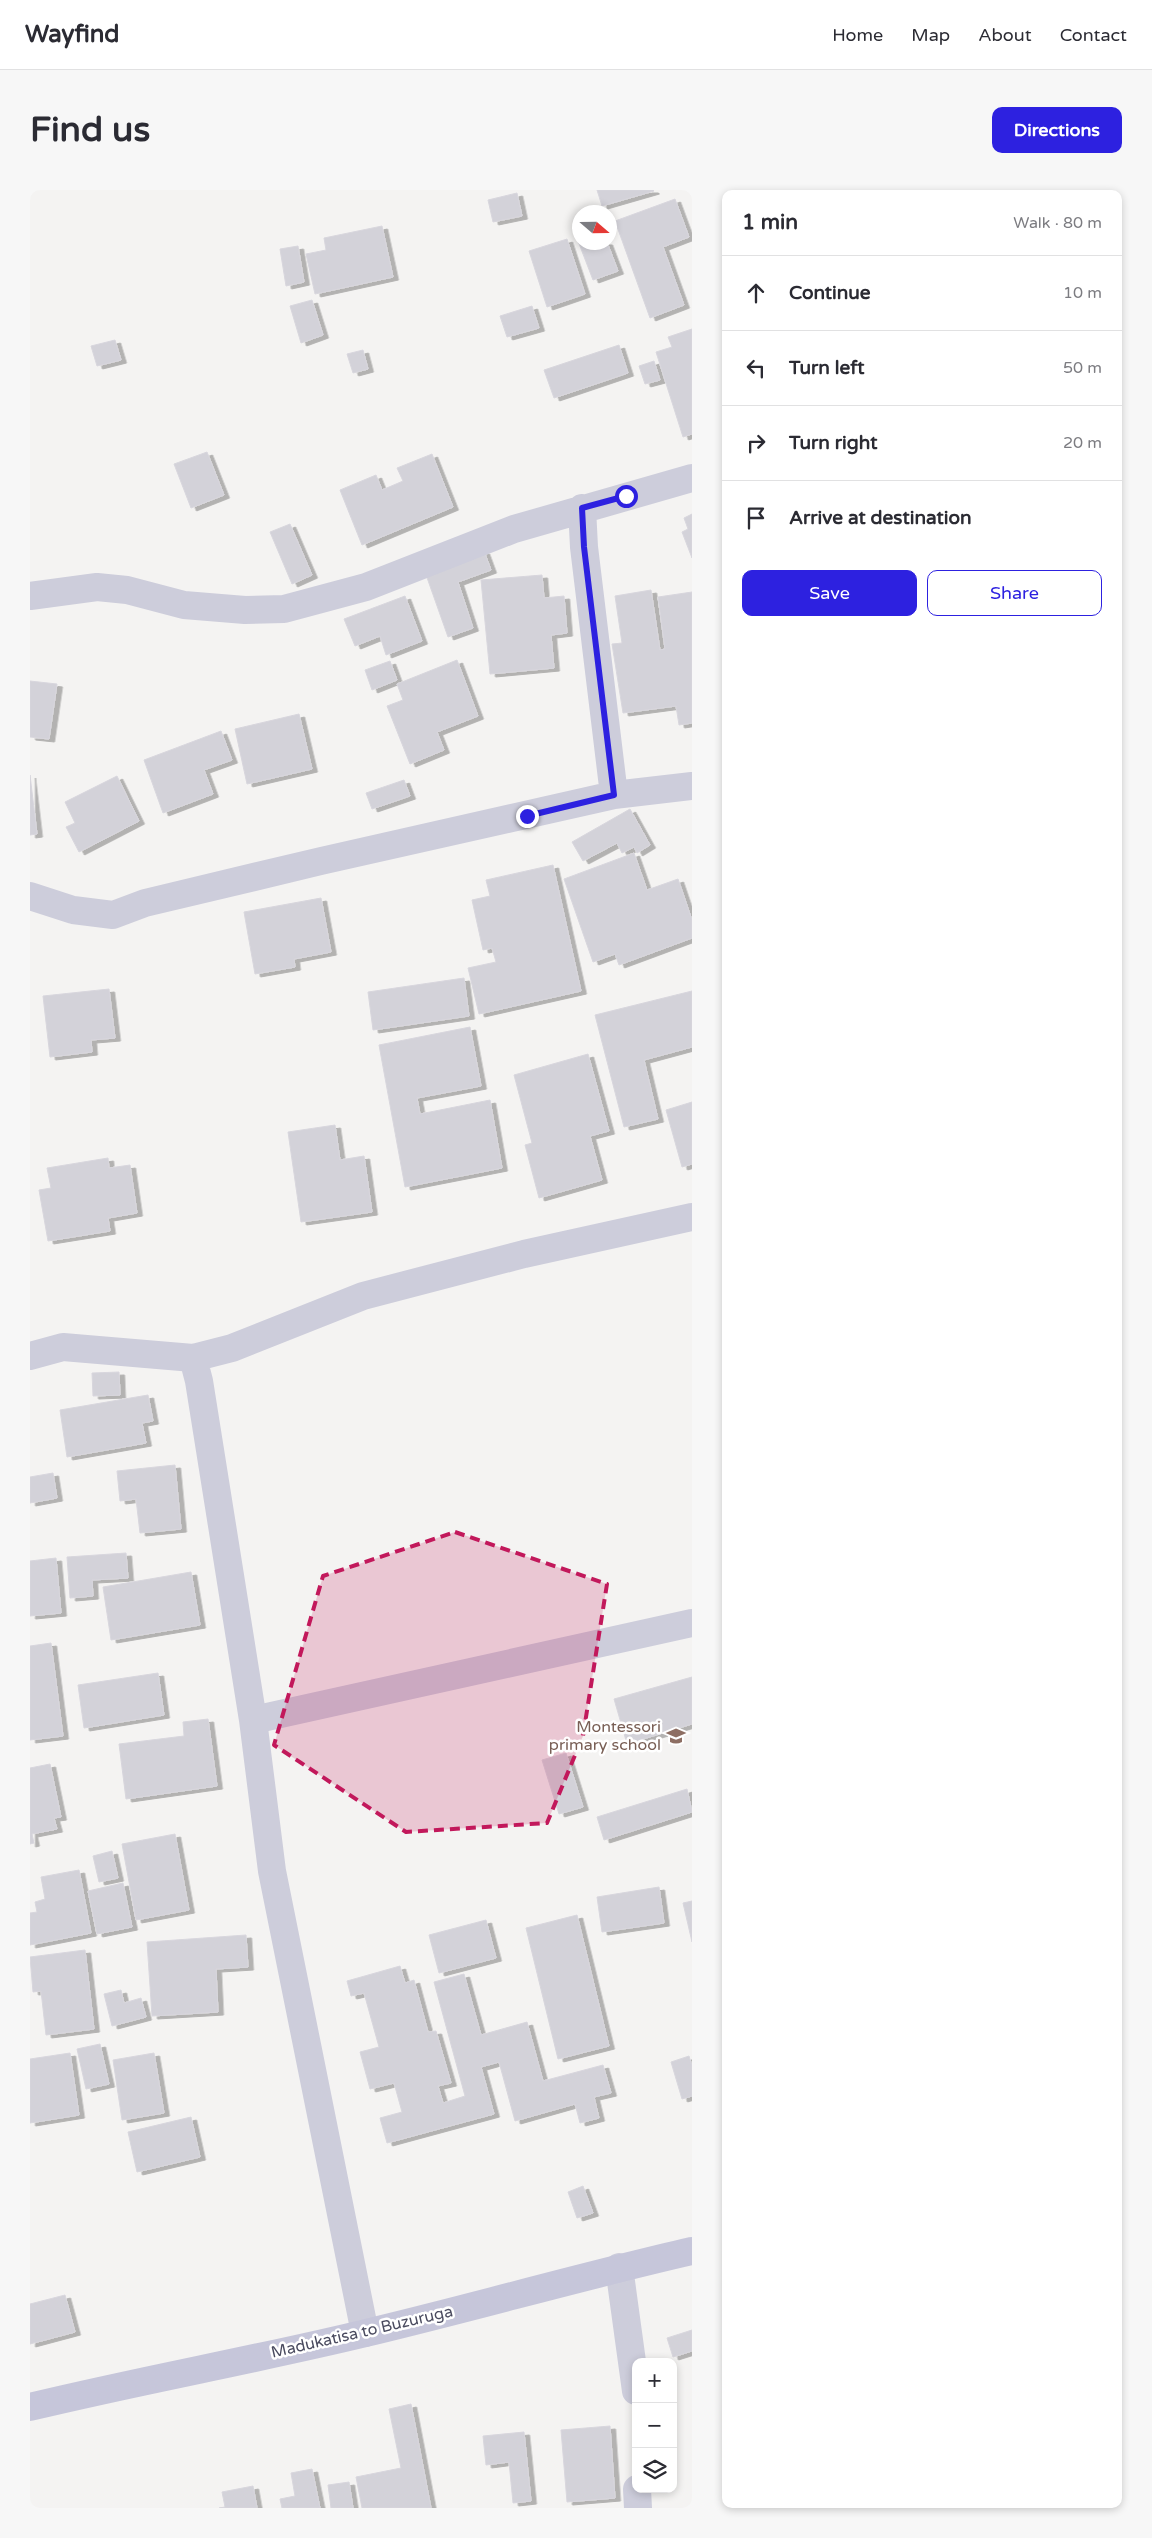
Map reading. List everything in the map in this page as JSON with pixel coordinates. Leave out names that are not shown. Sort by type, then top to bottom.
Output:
[{"type":"main road","name":"Madukatisa to Buzuruga","points":[[30,2407],[141,2380],[365,2333],[619,2267],[692,2251]]},
{"type":"street","points":[[30,596],[97,587],[127,590],[184,605],[245,610],[284,609],[366,587],[514,529],[692,478]]},
{"type":"street","points":[[582,508],[584,547],[614,795]]},
{"type":"street","points":[[30,896],[73,910],[113,915],[145,903],[614,795],[691,790]]},
{"type":"street","points":[[30,1356],[63,1347],[193,1358],[232,1348],[363,1296],[524,1254],[692,1217]]},
{"type":"street","points":[[193,1358],[199,1381],[253,1720],[272,1871],[365,2333]]},
{"type":"street","points":[[253,1720],[692,1623]]},
{"type":"street","points":[[619,2267],[632,2362]]},
{"type":"street","points":[[638,2493],[638,2508]]},
{"type":"highlighted area","points":[[455,1532],[607,1584],[583,1736],[547,1823],[406,1832],[274,1745],[323,1576]]},
{"type":"building","points":[[597,190],[654,191],[605,205],[602,205]]},
{"type":"building","points":[[517,193],[522,216],[493,222],[488,200]]},
{"type":"building","points":[[675,199],[689,237],[663,247],[684,305],[650,318],[617,227],[617,220]]},
{"type":"building","points":[[382,226],[393,277],[315,294],[306,254],[326,250],[324,238]]},
{"type":"building","points":[[567,239],[585,294],[547,307],[529,251]]},
{"type":"building","points":[[298,246],[304,282],[286,286],[280,249]]},
{"type":"building","points":[[581,250],[610,250],[618,271],[593,280]]},
{"type":"building","points":[[312,300],[323,335],[301,343],[290,306]]},
{"type":"building","points":[[532,306],[539,328],[507,337],[500,316]]},
{"type":"building","points":[[692,329],[692,434],[683,437],[656,352],[672,347],[668,337]]},
{"type":"building","points":[[115,340],[121,360],[97,366],[91,346]]},
{"type":"building","points":[[619,345],[628,373],[554,398],[544,370]]},
{"type":"building","points":[[363,350],[368,369],[353,373],[347,354]]},
{"type":"building","points":[[654,361],[660,380],[645,384],[639,366]]},
{"type":"building","points":[[207,452],[224,495],[191,508],[174,464]]},
{"type":"building","points":[[432,454],[453,507],[362,545],[340,490],[376,475],[382,490],[403,481],[397,468]]},
{"type":"building","points":[[692,514],[692,558],[682,532],[688,529],[684,518]]},
{"type":"building","points":[[290,524],[312,575],[292,584],[270,532]]},
{"type":"building","points":[[484,551],[491,570],[458,582],[473,628],[448,637],[425,572]]},
{"type":"building","points":[[542,575],[544,598],[564,596],[567,633],[551,635],[554,668],[490,674],[481,580]]},
{"type":"building","points":[[651,590],[660,650],[665,649],[658,597],[692,592],[692,723],[679,725],[676,706],[623,713],[612,644],[622,643],[615,596]]},
{"type":"building","points":[[405,596],[422,641],[386,655],[380,636],[355,646],[344,619]]},
{"type":"building","points":[[457,660],[478,716],[437,732],[444,750],[410,764],[387,706],[403,700],[397,684]]},
{"type":"building","points":[[390,661],[397,680],[372,690],[365,670]]},
{"type":"building","points":[[30,681],[57,684],[49,739],[30,737]]},
{"type":"building","points":[[299,714],[312,769],[247,784],[235,729]]},
{"type":"building","points":[[221,731],[232,760],[204,770],[213,794],[163,813],[144,760]]},
{"type":"building","points":[[30,775],[37,834],[30,835]]},
{"type":"building","points":[[117,776],[139,821],[79,852],[66,827],[75,823],[65,802]]},
{"type":"building","points":[[404,780],[410,796],[372,809],[366,793]]},
{"type":"building","points":[[630,809],[650,845],[637,853],[634,847],[622,853],[617,843],[583,861],[572,842]]},
{"type":"building","points":[[634,853],[647,890],[678,879],[692,920],[692,938],[619,965],[615,954],[593,962],[564,879]]},
{"type":"building","points":[[553,865],[581,991],[479,1014],[468,968],[496,962],[492,948],[483,950],[472,900],[490,896],[486,880]]},
{"type":"building","points":[[321,898],[331,952],[294,959],[295,967],[255,974],[244,912]]},
{"type":"building","points":[[464,978],[469,1016],[373,1030],[368,992]]},
{"type":"building","points":[[109,989],[115,1038],[91,1040],[92,1052],[50,1057],[43,996]]},
{"type":"building","points":[[692,991],[692,1047],[644,1060],[658,1119],[624,1127],[595,1015]]},
{"type":"building","points":[[470,1027],[481,1086],[417,1098],[420,1114],[490,1100],[502,1168],[405,1187],[379,1045]]},
{"type":"building","points":[[588,1054],[609,1131],[590,1136],[602,1180],[539,1198],[525,1145],[532,1143],[514,1075]]},
{"type":"building","points":[[692,1102],[692,1164],[682,1167],[666,1110]]},
{"type":"building","points":[[335,1125],[340,1160],[364,1156],[372,1212],[301,1222],[288,1132]]},
{"type":"building","points":[[108,1158],[109,1168],[130,1165],[137,1213],[108,1218],[110,1231],[48,1241],[39,1190],[51,1188],[47,1168]]},
{"type":"building","points":[[119,1372],[120,1395],[93,1396],[92,1373]]},
{"type":"building","points":[[148,1395],[153,1421],[142,1423],[146,1443],[67,1457],[60,1410]]},
{"type":"building","points":[[175,1465],[181,1529],[140,1533],[136,1499],[120,1501],[117,1471]]},
{"type":"building","points":[[53,1473],[57,1498],[30,1503],[30,1477]]},
{"type":"building","points":[[126,1553],[128,1578],[92,1580],[93,1596],[70,1598],[67,1557]]},
{"type":"building","points":[[56,1558],[61,1613],[30,1616],[30,1561]]},
{"type":"building","points":[[191,1572],[200,1625],[111,1640],[103,1587]]},
{"type":"building","points":[[51,1643],[63,1736],[30,1740],[30,1646]]},
{"type":"building","points":[[158,1673],[164,1715],[84,1728],[78,1685]]},
{"type":"building","points":[[692,1677],[692,1724],[627,1744],[614,1699]]},
{"type":"building","points":[[208,1719],[217,1786],[126,1799],[119,1744],[184,1736],[183,1722]]},
{"type":"building","points":[[566,1753],[583,1807],[559,1814],[542,1760]]},
{"type":"building","points":[[50,1764],[61,1817],[54,1818],[57,1829],[32,1834],[34,1843],[30,1844],[30,1768]]},
{"type":"building","points":[[687,1789],[692,1812],[604,1840],[597,1817]]},
{"type":"building","points":[[175,1834],[189,1910],[136,1920],[122,1844]]},
{"type":"building","points":[[112,1851],[118,1878],[99,1882],[93,1856]]},
{"type":"building","points":[[79,1870],[91,1933],[30,1945],[30,1913],[37,1912],[35,1902],[45,1899],[41,1877]]},
{"type":"building","points":[[123,1883],[132,1927],[97,1934],[88,1891]]},
{"type":"building","points":[[659,1887],[664,1923],[602,1932],[597,1897]]},
{"type":"building","points":[[692,1901],[692,1942],[683,1903]]},
{"type":"building","points":[[577,1915],[609,2046],[558,2059],[526,1928]]},
{"type":"building","points":[[486,1920],[496,1958],[439,1973],[429,1935]]},
{"type":"building","points":[[246,1935],[248,1967],[216,1969],[218,2012],[152,2016],[147,1942]]},
{"type":"building","points":[[85,1950],[94,2029],[46,2035],[41,1991],[33,1992],[30,1957]]},
{"type":"building","points":[[400,1966],[405,1983],[414,1980],[428,2032],[436,2031],[451,2083],[438,2086],[443,2103],[465,2096],[434,1982],[464,1974],[481,2035],[527,2022],[543,2081],[603,2065],[611,2093],[594,2097],[599,2118],[580,2123],[575,2104],[515,2121],[499,2062],[481,2067],[494,2114],[387,2143],[380,2118],[402,2112],[394,2083],[370,2089],[360,2052],[379,2047],[364,1993],[351,1996],[347,1981]]},
{"type":"building","points":[[121,1990],[124,2003],[141,1998],[146,2017],[112,2026],[104,1994]]},
{"type":"building","points":[[100,2044],[109,2084],[86,2089],[77,2049]]},
{"type":"building","points":[[70,2053],[79,2115],[30,2123],[30,2059]]},
{"type":"building","points":[[154,2053],[164,2113],[122,2120],[113,2060]]},
{"type":"building","points":[[689,2056],[692,2066],[692,2096],[682,2099],[671,2062]]},
{"type":"building","points":[[191,2117],[200,2157],[137,2172],[128,2132]]},
{"type":"building","points":[[583,2186],[593,2213],[577,2218],[568,2192]]},
{"type":"building","points":[[65,2295],[75,2332],[30,2344],[30,2304]]},
{"type":"building","points":[[692,2330],[692,2351],[673,2357],[667,2338]]},
{"type":"building","points":[[411,2404],[431,2508],[362,2508],[356,2477],[401,2468],[389,2409]]},
{"type":"building","points":[[610,2426],[615,2498],[567,2502],[561,2430]]},
{"type":"building","points":[[524,2432],[531,2501],[513,2503],[509,2462],[486,2465],[483,2436]]},
{"type":"building","points":[[312,2469],[320,2508],[282,2508],[280,2499],[295,2496],[291,2473]]},
{"type":"building","points":[[349,2482],[353,2508],[331,2508],[328,2485]]},
{"type":"building","points":[[253,2486],[257,2508],[219,2508],[225,2507],[222,2492]]},
{"type":"place","name":"Montessori primary school","points":[[676,1736]]},
{"type":"route","points":[[527,816],[614,795],[584,547],[582,508],[626,496]]}]
